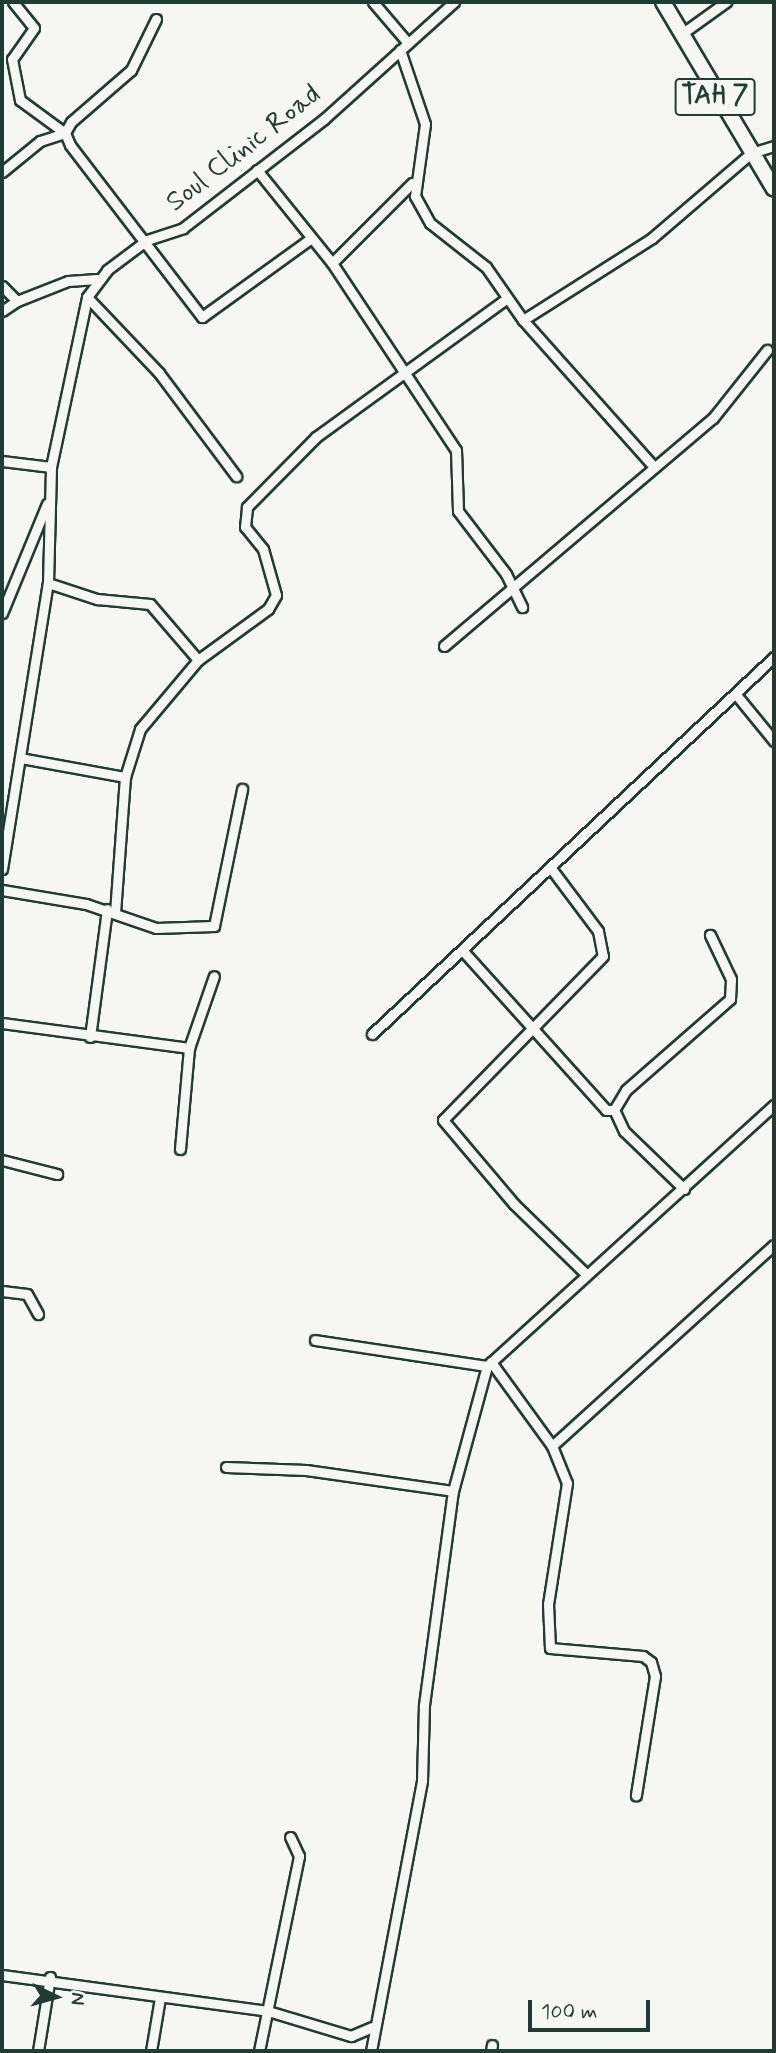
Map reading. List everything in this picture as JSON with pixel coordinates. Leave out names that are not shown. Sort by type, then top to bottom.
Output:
[{"type":"highway","name":"TAH 7","points":[[663,2],[679,36],[774,189]]},
{"type":"street","points":[[13,2],[34,28],[12,59],[20,100],[65,133],[205,317],[310,239]]},
{"type":"street","points":[[332,263],[412,183],[425,124],[404,47],[373,2]]},
{"type":"street","name":"Soul Clinic Road","points":[[2,869],[48,583],[51,467],[87,297],[97,279],[147,240],[183,228],[257,170],[454,2]]},
{"type":"street","points":[[679,36],[726,2]]},
{"type":"street","points":[[2,172],[40,141],[65,133],[131,70],[156,19]]},
{"type":"street","points":[[523,320],[652,238],[751,153],[774,146]]},
{"type":"street","points":[[257,170],[332,263],[407,368],[456,450],[464,526],[512,584],[522,607]]},
{"type":"street","points":[[412,183],[430,223],[486,267],[523,320],[654,467]]},
{"type":"street","points":[[2,311],[68,281],[97,279]]},
{"type":"street","points":[[2,286],[17,302]]},
{"type":"street","points":[[87,297],[159,373],[236,476]]},
{"type":"street","points":[[90,1037],[111,911],[125,777],[140,729],[198,660],[268,609],[276,594],[262,549],[245,527],[247,507],[276,470],[407,368],[508,298]]},
{"type":"street","points":[[443,646],[512,584],[733,399],[767,350]]},
{"type":"street","points":[[2,461],[51,467]]},
{"type":"street","points":[[2,613],[49,499]]},
{"type":"street","points":[[48,583],[97,598],[150,604],[198,660]]},
{"type":"street","points":[[372,1034],[550,867],[738,697],[774,657]]},
{"type":"street","points":[[738,697],[774,741]]},
{"type":"street","points":[[20,758],[125,777]]},
{"type":"street","points":[[2,890],[111,911],[156,928],[214,926],[242,789]]},
{"type":"street","points":[[550,867],[605,947],[592,972],[443,1120],[514,1204],[586,1274]]},
{"type":"street","points":[[614,1111],[626,1090],[730,999],[731,979],[710,935]]},
{"type":"street","points":[[463,951],[532,1031],[606,1110],[614,1111]]},
{"type":"street","points":[[180,1149],[188,1048],[214,976]]},
{"type":"street","points":[[2,1023],[90,1037],[188,1048]]},
{"type":"street","points":[[371,2051],[373,2027],[422,1781],[424,1705],[453,1491],[489,1364],[774,1105]]},
{"type":"street","points":[[614,1111],[624,1131],[684,1189]]},
{"type":"street","points":[[2,1160],[57,1174]]},
{"type":"street","points":[[552,1446],[774,1245]]},
{"type":"street","points":[[2,1291],[27,1294],[38,1314]]},
{"type":"street","points":[[315,1340],[489,1364],[552,1446],[567,1483],[548,1642],[550,1648],[643,1656],[651,1662],[655,1676],[636,1795]]},
{"type":"street","points":[[226,1467],[306,1470],[453,1491]]},
{"type":"street","points":[[258,2051],[299,1856],[290,1838]]},
{"type":"street","points":[[2,1975],[50,1977],[160,1998],[268,2011],[351,2036],[373,2027]]},
{"type":"street","points":[[38,2051],[50,1977]]},
{"type":"street","points":[[151,2051],[160,1998]]}]
